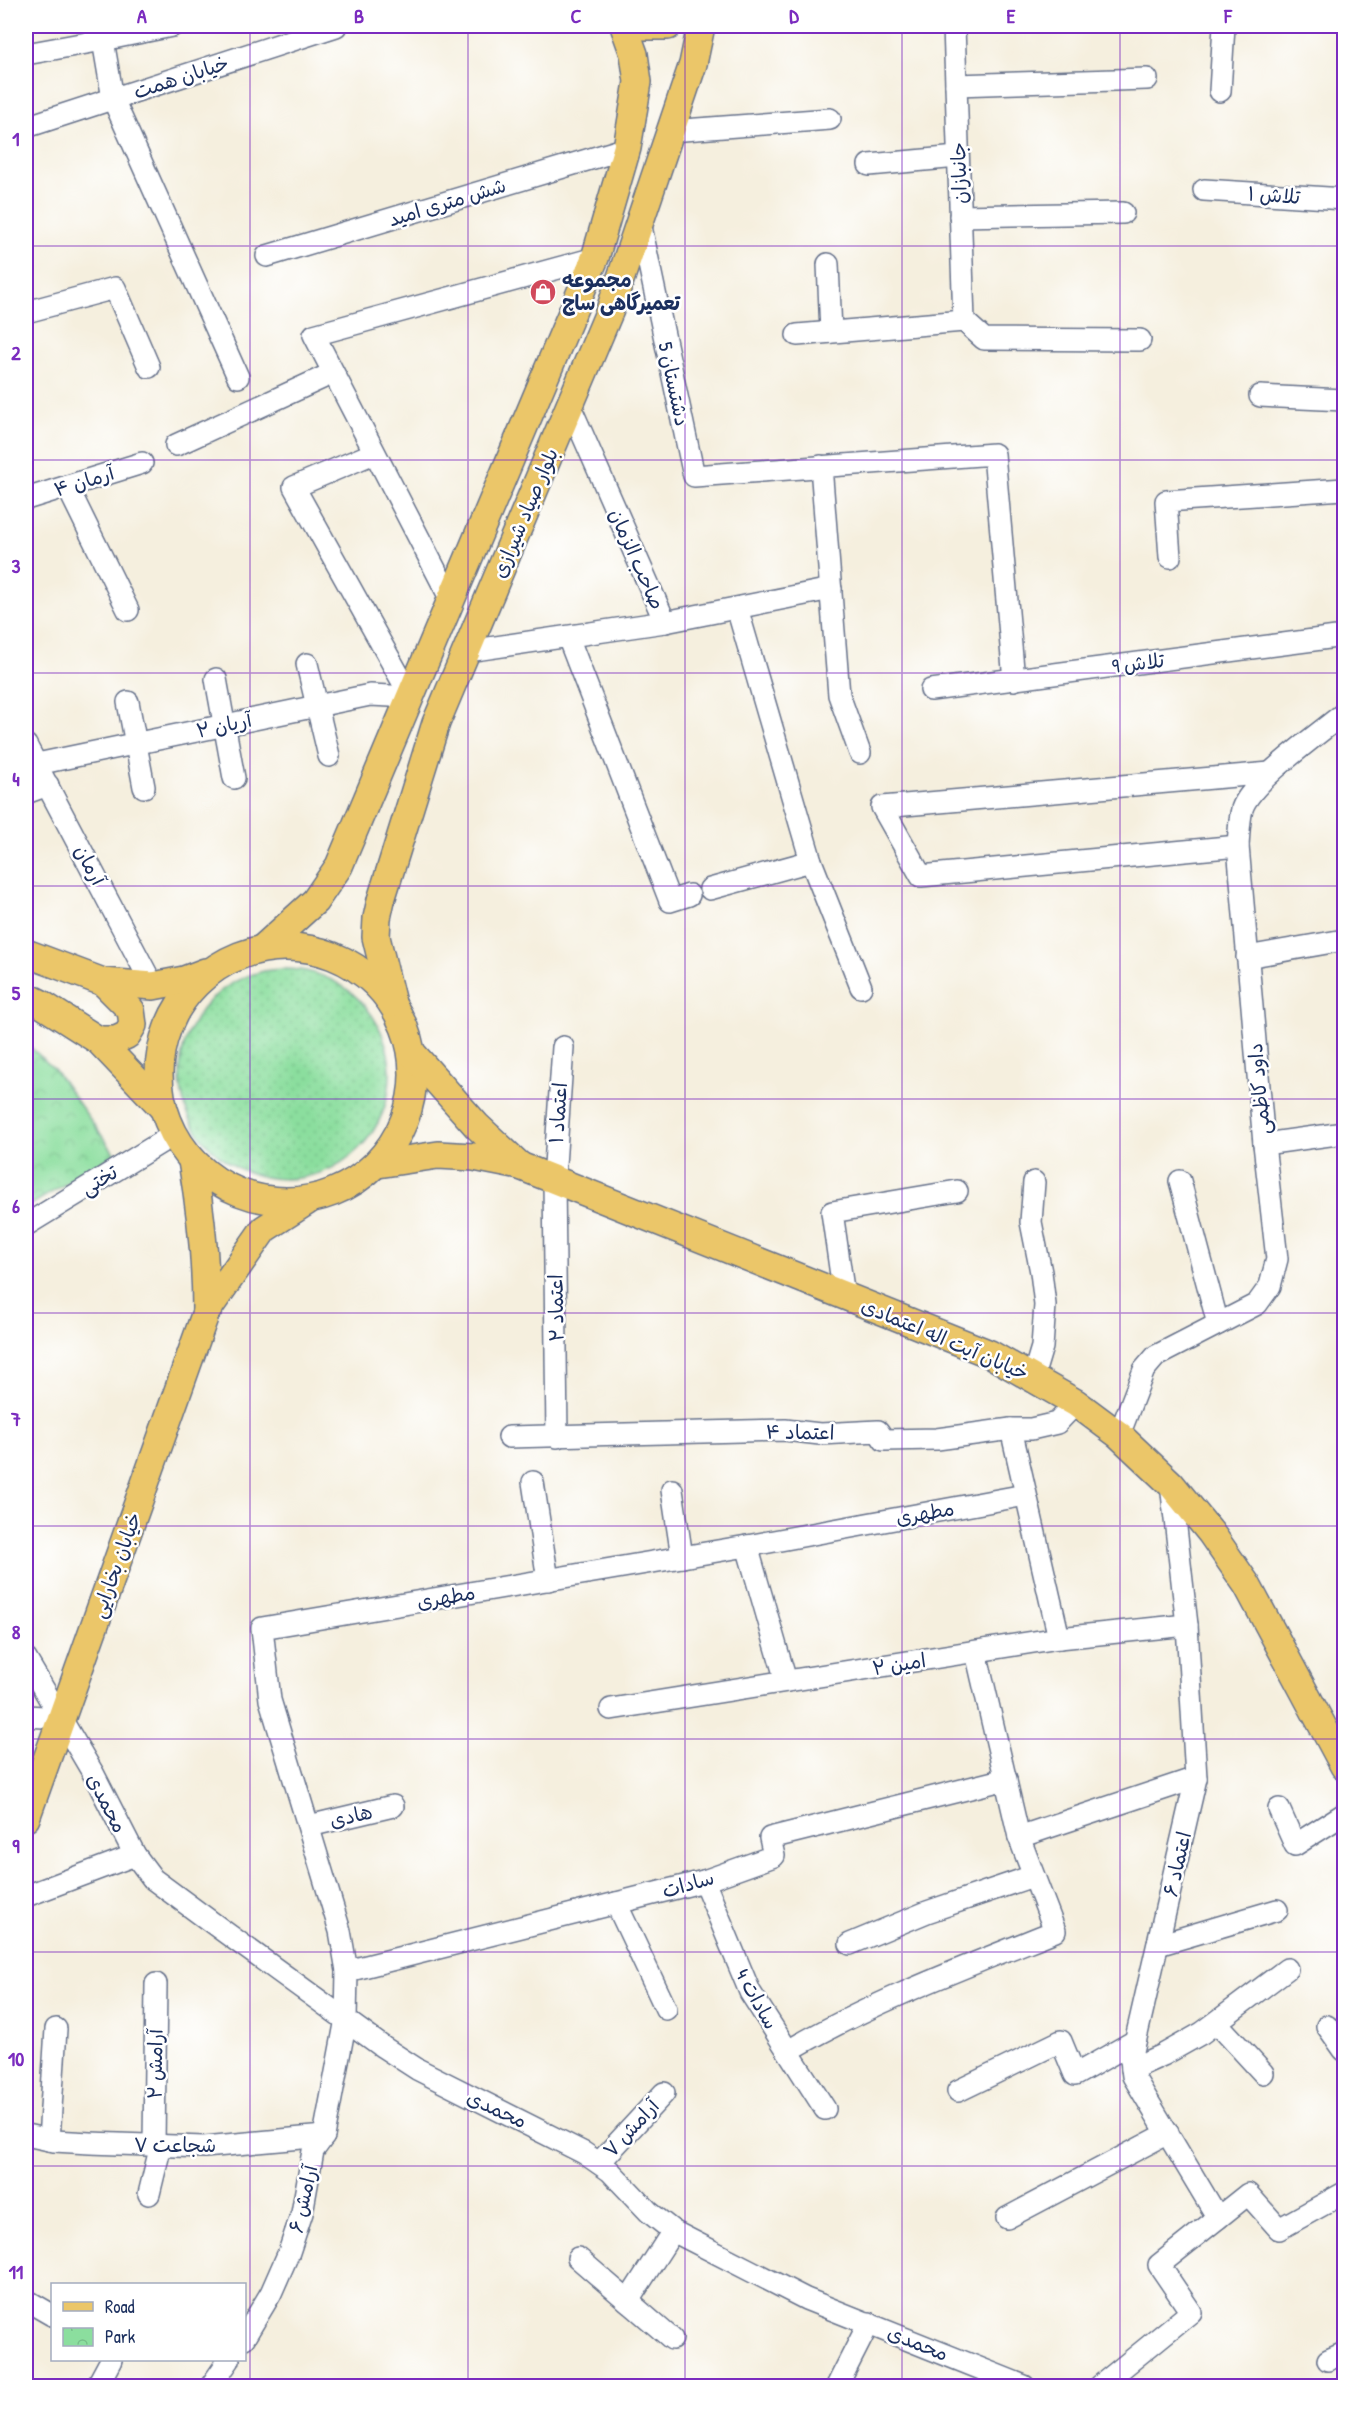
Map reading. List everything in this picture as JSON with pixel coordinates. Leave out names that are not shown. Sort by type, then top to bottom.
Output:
[{"type":"main road","name":"بلوار صیاد شیرازی","points":[[263,948],[315,901],[339,866],[595,258],[627,148],[638,82],[634,54],[624,26]]},
{"type":"main road","points":[[641,26],[668,26]]},
{"type":"main road","name":"بلوار صیاد شیرازی","points":[[392,1003],[376,937],[381,900],[436,723],[610,310],[693,64],[701,26]]},
{"type":"main road","points":[[26,953],[103,982],[153,986],[184,980],[212,970],[236,956],[263,948],[293,947],[322,952],[349,963],[373,981],[392,1003],[405,1027],[412,1053],[412,1093],[401,1131],[378,1164],[368,1173],[339,1191],[308,1201],[276,1202],[245,1195],[216,1181],[192,1161],[173,1135],[162,1107],[158,1068],[165,1030],[184,997],[212,970]]},
{"type":"main road","points":[[98,1040],[116,1040],[127,1035],[133,1025],[131,1010],[103,982]]},
{"type":"main road","points":[[26,996],[98,1040],[162,1107]]},
{"type":"main road","points":[[412,1053],[477,1126],[520,1166]]},
{"type":"main road","points":[[378,1164],[438,1155],[474,1156],[520,1166]]},
{"type":"main road","name":"خیابان بخارایی","points":[[192,1161],[206,1258],[206,1312]]},
{"type":"main road","name":"خیابان آیت اله اعتمادی","points":[[520,1166],[990,1354],[1076,1403],[1119,1435],[1171,1484],[1211,1533],[1247,1585],[1344,1766]]},
{"type":"main road","name":"خیابان بخارایی","points":[[26,1818],[33,1779],[62,1718],[206,1312],[264,1229],[308,1201]]},
{"type":"street","points":[[26,54],[102,33],[172,26]]},
{"type":"street","name":"خیابان همت","points":[[26,127],[336,26]]},
{"type":"street","name":"جانبازان","points":[[954,26],[964,321]]},
{"type":"street","points":[[1220,91],[1224,26]]},
{"type":"street","points":[[102,33],[113,99],[238,377]]},
{"type":"street","points":[[956,85],[1148,79]]},
{"type":"street","points":[[670,131],[830,119]]},
{"type":"street","name":"شش متری امید","points":[[267,256],[627,148]]},
{"type":"street","points":[[869,165],[958,157]]},
{"type":"street","name":"تلاش ۱","points":[[1204,190],[1344,199]]},
{"type":"street","points":[[960,216],[1123,213]]},
{"type":"street","name":"دشتستان 5","points":[[640,222],[694,476],[821,466]]},
{"type":"street","points":[[450,598],[314,335],[595,258]]},
{"type":"street","points":[[828,264],[831,332]]},
{"type":"street","points":[[26,312],[115,288],[149,367]]},
{"type":"street","points":[[797,335],[964,321],[984,339],[1140,340]]},
{"type":"street","points":[[176,445],[333,374]]},
{"type":"street","points":[[1260,396],[1344,400]]},
{"type":"street","name":"صاحب الزمان","points":[[570,406],[665,622],[831,589]]},
{"type":"street","points":[[374,453],[294,487],[411,697]]},
{"type":"street","points":[[860,753],[839,695],[821,466],[994,454],[1014,680]]},
{"type":"street","name":"آرمان ۴","points":[[26,499],[142,463]]},
{"type":"street","points":[[67,486],[128,610]]},
{"type":"street","points":[[1170,557],[1166,501],[1344,489]]},
{"type":"street","points":[[737,608],[811,861],[861,987]]},
{"type":"street","points":[[468,651],[665,622]]},
{"type":"street","name":"تلاش 9","points":[[931,690],[1344,636]]},
{"type":"street","points":[[568,637],[670,901],[689,895]]},
{"type":"street","points":[[307,664],[329,756]]},
{"type":"street","points":[[216,679],[234,778]]},
{"type":"street","name":"آریان ۲","points":[[37,764],[370,694],[411,697]]},
{"type":"street","points":[[128,702],[144,788]]},
{"type":"street","name":"داود کاظمی","points":[[1119,1435],[1144,1370],[1156,1356],[1257,1304],[1270,1286],[1277,1259],[1263,1144],[1238,846],[1243,807],[1270,773],[1344,713]]},
{"type":"street","name":"آرمان","points":[[26,745],[153,986]]},
{"type":"street","points":[[1238,846],[921,876],[882,807],[1270,773]]},
{"type":"street","points":[[26,794],[48,785]]},
{"type":"street","points":[[710,889],[811,861]]},
{"type":"street","points":[[1247,957],[1344,940]]},
{"type":"street","name":"اعتماد ۱","points":[[554,1180],[563,1047]]},
{"type":"street","points":[[1263,1144],[1344,1133]]},
{"type":"street","name":"تختی","points":[[26,1225],[173,1135]]},
{"type":"street","name":"اعتماد ۲","points":[[554,1180],[557,1437]]},
{"type":"street","points":[[1180,1181],[1218,1324]]},
{"type":"street","points":[[1034,1182],[1031,1222],[1045,1305],[1042,1347],[1034,1377]]},
{"type":"street","points":[[844,1296],[832,1212],[957,1191]]},
{"type":"street","name":"اعتماد ۴","points":[[509,1437],[785,1430],[820,1434],[878,1431],[884,1440],[905,1441],[1011,1429],[1031,1429],[1057,1422],[1076,1403]]},
{"type":"street","points":[[1011,1429],[1059,1638]]},
{"type":"street","points":[[533,1482],[548,1580]]},
{"type":"street","name":"اعتماد ۶","points":[[1132,2069],[1131,2060],[1135,2041],[1196,1778],[1187,1626],[1171,1484]]},
{"type":"street","points":[[672,1490],[682,1557]]},
{"type":"street","name":"مطهری","points":[[346,2019],[347,1971],[340,1931],[270,1700],[262,1628],[747,1546],[1025,1495]]},
{"type":"street","points":[[747,1546],[786,1681]]},
{"type":"street","name":"امین ۲","points":[[611,1709],[1059,1638],[1187,1626]]},
{"type":"street","points":[[788,2051],[829,2027],[908,1991],[1055,1931],[1019,1837],[976,1652]]},
{"type":"street","name":"محمدی","points":[[26,1659],[62,1718],[135,1855],[153,1879],[383,2047],[432,2077],[525,2122],[599,2163],[610,2170],[649,2212],[674,2231],[773,2283],[1024,2386]]},
{"type":"street","points":[[26,1716],[62,1718]]},
{"type":"street","points":[[1019,1837],[1196,1778]]},
{"type":"street","name":"سادات","points":[[347,1971],[704,1881],[774,1856],[770,1838],[1006,1779]]},
{"type":"street","name":"هادی","points":[[309,1826],[393,1806]]},
{"type":"street","points":[[1279,1809],[1295,1845],[1344,1814]]},
{"type":"street","points":[[26,1896],[135,1855]]},
{"type":"street","points":[[850,1944],[927,1912],[1033,1876]]},
{"type":"street","name":"سادات 4","points":[[704,1881],[750,1992],[825,2109]]},
{"type":"street","points":[[616,1903],[666,2009]]},
{"type":"street","points":[[1158,1945],[1277,1910]]},
{"type":"street","points":[[1218,2218],[1133,2076],[1132,2069],[1163,2055],[1217,2023],[1287,1969]]},
{"type":"street","name":"آرامش ۲","points":[[149,2194],[158,2145],[156,1984]]},
{"type":"street","name":"آرامش ۶","points":[[248,2325],[271,2293],[296,2233],[313,2151],[324,2136],[346,2019]]},
{"type":"street","points":[[1217,2023],[1263,2073]]},
{"type":"street","points":[[1327,2026],[1344,2050]]},
{"type":"street","points":[[49,2140],[56,2029]]},
{"type":"street","points":[[958,2091],[1061,2041],[1075,2075],[1135,2041]]},
{"type":"street","name":"آرامش ۷","points":[[599,2163],[664,2092]]},
{"type":"street","points":[[1007,2218],[1167,2133]]},
{"type":"street","name":"شجاعت ۷","points":[[26,2135],[90,2144],[204,2147],[324,2136]]},
{"type":"street","points":[[1100,2386],[1191,2312],[1159,2265],[1248,2194],[1279,2229],[1344,2193]]},
{"type":"street","points":[[628,2301],[674,2231]]},
{"type":"street","points":[[578,2258],[672,2339]]},
{"type":"street","points":[[26,2300],[51,2314]]},
{"type":"street","points":[[837,2386],[868,2323]]},
{"type":"street","points":[[97,2386],[110,2361]]},
{"type":"street","points":[[211,2386],[228,2361]]},
{"type":"green space","points":[[285,969],[305,971],[334,981],[352,993],[366,1007],[382,1034],[388,1054],[390,1074],[388,1094],[378,1123],[366,1141],[352,1155],[325,1171],[305,1177],[285,1179],[265,1177],[236,1167],[218,1155],[204,1141],[188,1114],[182,1094],[180,1074],[182,1054],[192,1025],[204,1007],[218,993],[245,977],[265,971]]},
{"type":"green space","points":[[26,1043],[54,1069],[115,1154],[26,1208]]},
{"type":"place","name":"مجموعه تعمیرگاهی ساچ","points":[[543,292]]}]
